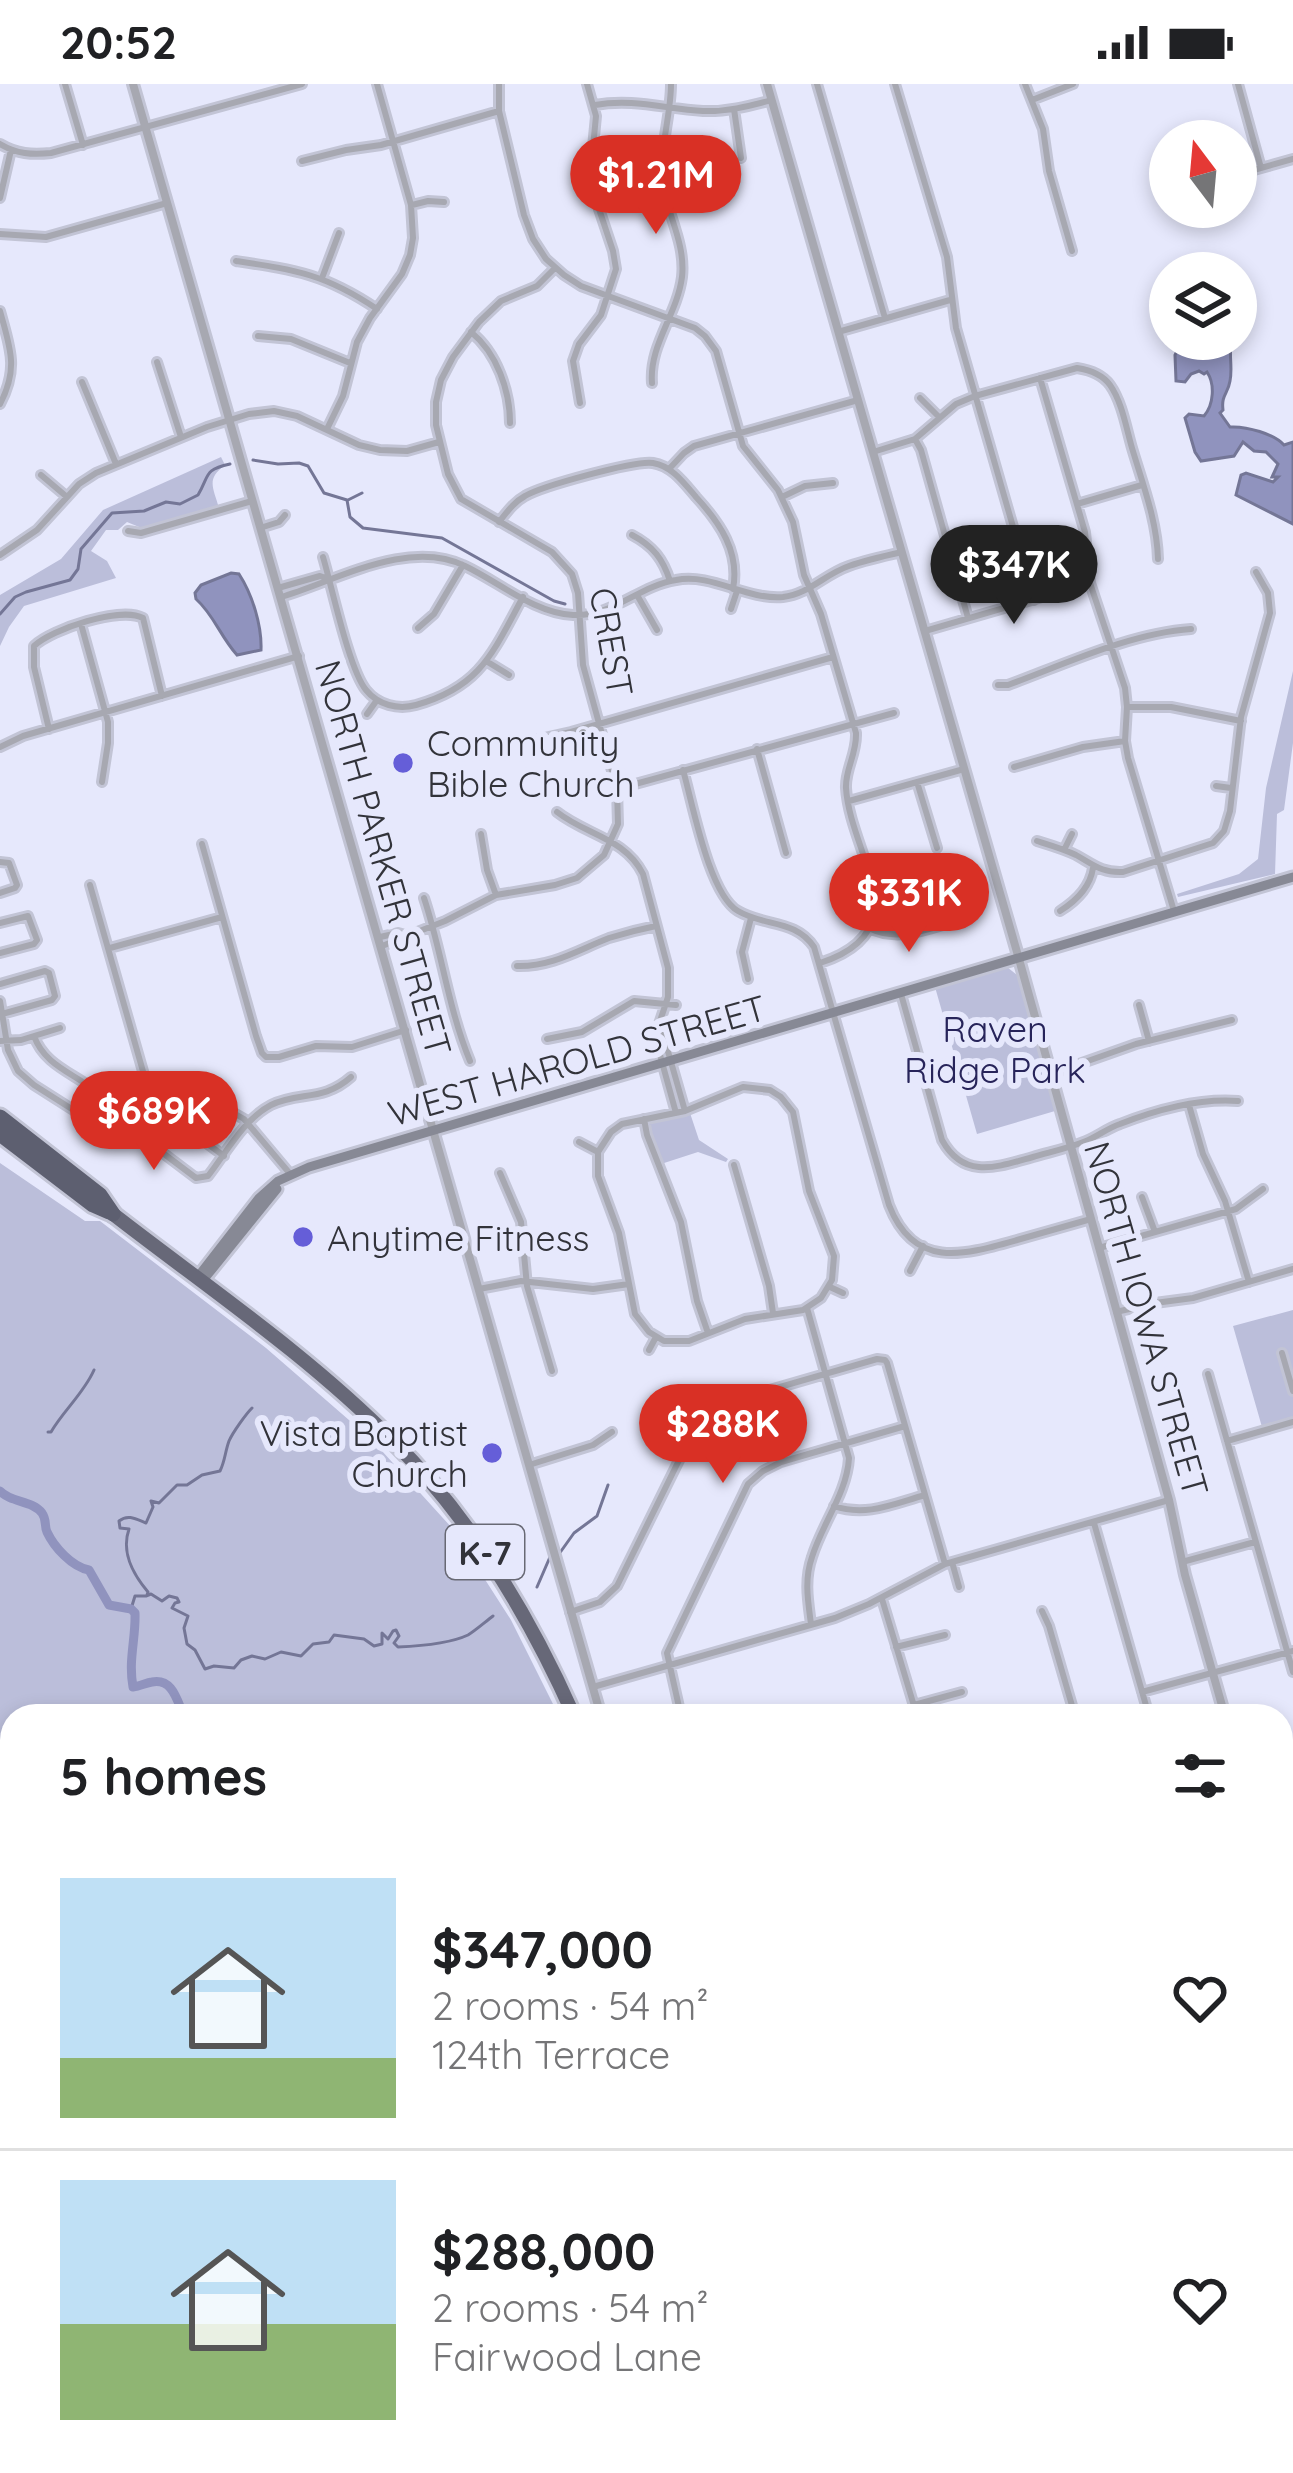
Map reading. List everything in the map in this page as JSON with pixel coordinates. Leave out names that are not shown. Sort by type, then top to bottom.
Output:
[{"type":"highway","name":"K-7","points":[[0,1117],[100,1196],[112,1214]]},
{"type":"highway","name":"K-7","points":[[0,1134],[320,1373],[395,1443],[478,1543],[510,1592],[568,1704]]},
{"type":"main road","name":"WEST HAROLD STREET","points":[[199,1280],[259,1198],[278,1181],[315,1165],[1293,877]]},
{"type":"street","points":[[65,84],[83,145]]},
{"type":"street","name":"NORTH PARKER STREET","points":[[133,84],[598,1704]]},
{"type":"street","points":[[0,144],[37,155],[302,84]]},
{"type":"street","points":[[327,429],[343,396],[357,342],[402,274],[414,229],[376,84]]},
{"type":"street","points":[[499,84],[499,111],[526,224],[538,248],[572,281],[695,328],[711,343],[746,452],[782,497],[794,522],[802,568],[854,725],[856,748],[846,783],[876,897],[869,928],[858,944],[820,963]]},
{"type":"street","points":[[580,403],[573,361],[579,344],[601,315],[616,261],[592,188],[595,105],[587,84]]},
{"type":"street","points":[[652,383],[652,358],[671,318],[683,266],[662,170],[671,84]]},
{"type":"street","name":"NORTH IOWA STREET","points":[[767,84],[1071,1146],[1222,1704]]},
{"type":"street","points":[[817,84],[885,318]]},
{"type":"street","points":[[895,84],[946,257],[961,346],[1034,600]]},
{"type":"street","points":[[1025,84],[1043,129],[1049,171],[1072,251]]},
{"type":"street","points":[[1032,100],[1072,84]]},
{"type":"street","points":[[1238,84],[1261,168]]},
{"type":"street","points":[[595,105],[624,101],[711,111],[772,100]]},
{"type":"street","points":[[734,109],[741,158]]},
{"type":"street","points":[[302,161],[393,142],[499,111]]},
{"type":"street","points":[[0,196],[11,150]]},
{"type":"street","points":[[1257,169],[1293,159]]},
{"type":"street","points":[[411,205],[444,202]]},
{"type":"street","points":[[0,235],[55,236],[167,203]]},
{"type":"street","points":[[322,278],[339,233]]},
{"type":"street","points":[[236,261],[322,278],[377,309]]},
{"type":"street","points":[[510,423],[492,355],[471,332],[491,308],[537,286],[555,268]]},
{"type":"street","points":[[838,332],[951,300]]},
{"type":"street","points":[[0,311],[12,372],[0,404]]},
{"type":"street","name":"CREST","points":[[471,332],[441,380],[436,402],[439,442],[452,484],[461,499],[548,549],[566,566],[578,593],[583,665],[617,789]]},
{"type":"street","points":[[258,336],[298,341],[350,363]]},
{"type":"street","points":[[157,362],[181,437]]},
{"type":"street","points":[[873,452],[915,439],[956,404],[975,396],[1077,368],[1100,375],[1121,408],[1152,515],[1158,559]]},
{"type":"street","points":[[1040,378],[1084,532],[1090,583],[1125,688],[1125,741],[1174,911]]},
{"type":"street","points":[[82,382],[116,464]]},
{"type":"street","points":[[920,398],[940,418]]},
{"type":"street","points":[[669,469],[689,449],[704,443],[858,400]]},
{"type":"street","points":[[0,555],[38,530],[86,478],[229,420],[274,411],[380,450],[407,451],[439,442]]},
{"type":"street","points":[[915,439],[968,618]]},
{"type":"street","points":[[499,522],[513,504],[534,492],[636,462],[656,464],[669,469],[723,530],[734,563],[731,609]]},
{"type":"street","points":[[40,475],[67,497]]},
{"type":"street","points":[[782,497],[806,486],[832,483]]},
{"type":"street","points":[[1077,504],[1143,484]]},
{"type":"street","points":[[128,531],[141,533],[252,501]]},
{"type":"street","points":[[260,528],[285,515]]},
{"type":"street","points":[[632,535],[661,558],[670,581]]},
{"type":"street","points":[[280,593],[416,556],[453,560],[548,611],[580,615],[612,609],[670,581],[702,580],[735,590],[788,596],[848,566],[902,552]]},
{"type":"street","points":[[322,557],[363,687],[377,700],[404,708],[460,688],[486,661],[523,597]]},
{"type":"street","points":[[418,628],[434,614],[463,565]]},
{"type":"street","points":[[1037,841],[1108,873],[1158,863],[1213,843],[1224,830],[1241,721],[1270,613],[1268,593],[1256,572]]},
{"type":"street","points":[[925,631],[1090,583]]},
{"type":"street","points":[[637,595],[657,630]]},
{"type":"street","points":[[49,729],[34,668],[34,646],[81,624],[128,613],[141,616],[162,696]]},
{"type":"street","points":[[81,624],[105,712],[108,743],[102,782]]},
{"type":"street","points":[[998,685],[1158,633],[1191,629]]},
{"type":"street","points":[[0,747],[298,656]]},
{"type":"street","points":[[491,749],[599,724],[833,657]]},
{"type":"street","points":[[486,661],[508,674]]},
{"type":"street","points":[[367,715],[377,700]]},
{"type":"street","points":[[1127,707],[1171,707],[1241,721]]},
{"type":"street","points":[[381,941],[400,940],[496,895],[570,881],[583,874],[612,841],[619,817],[617,789],[894,713]]},
{"type":"street","points":[[1014,767],[1083,747],[1125,741]]},
{"type":"street","points":[[757,749],[786,853]]},
{"type":"street","points":[[849,802],[964,769]]},
{"type":"street","points":[[683,770],[717,886],[736,910],[797,929],[809,939],[820,963],[891,1211],[904,1232],[922,1246],[950,1254],[970,1253],[1091,1219]]},
{"type":"street","points":[[917,782],[937,848]]},
{"type":"street","points":[[1216,786],[1231,788]]},
{"type":"street","points":[[556,812],[612,841],[638,864],[668,968],[662,1016],[666,1063],[681,1112]]},
{"type":"street","points":[[481,834],[496,895]]},
{"type":"street","points":[[1064,850],[1072,834]]},
{"type":"street","points":[[202,844],[266,1057],[279,1058],[316,1046],[352,1047],[406,1030]]},
{"type":"street","points":[[0,892],[16,887],[5,863]]},
{"type":"street","points":[[1060,911],[1084,891],[1093,867]]},
{"type":"street","points":[[90,885],[150,1096]]},
{"type":"street","points":[[424,898],[451,1009],[470,1061]]},
{"type":"street","points":[[0,923],[28,916],[36,941],[0,953]]},
{"type":"street","points":[[108,948],[222,917]]},
{"type":"street","points":[[748,979],[742,952],[752,917]]},
{"type":"street","points":[[869,928],[902,935],[953,922]]},
{"type":"street","points":[[517,966],[562,959],[606,939],[656,926]]},
{"type":"street","points":[[0,984],[49,973],[54,999],[2,1014]]},
{"type":"street","points":[[901,994],[942,1140],[955,1157],[972,1166],[992,1168],[1071,1146],[1121,1123],[1189,1105],[1238,1101]]},
{"type":"street","points":[[0,1000],[3,1040],[18,1072],[73,1110],[97,1124],[119,1126],[211,1105],[234,1112],[248,1124],[291,1174]]},
{"type":"street","points":[[547,1039],[582,1032],[634,1000],[676,1005]]},
{"type":"street","points":[[1139,1005],[1149,1041]]},
{"type":"street","points":[[1051,1075],[1149,1041],[1232,1020]]},
{"type":"street","points":[[3,1040],[60,1028]]},
{"type":"street","points":[[34,1036],[51,1061],[86,1084],[73,1110]]},
{"type":"street","points":[[138,1122],[148,1142],[196,1178],[204,1178],[248,1124],[275,1103],[328,1092],[351,1077]]},
{"type":"street","points":[[773,1092],[778,1082]]},
{"type":"street","points":[[742,1087],[773,1092],[795,1118],[809,1191],[834,1256],[830,1287],[807,1308],[745,1319],[679,1343],[656,1337],[637,1317],[619,1233],[598,1176],[598,1152],[616,1127],[681,1112],[742,1087]]},
{"type":"street","points":[[1189,1105],[1249,1282]]},
{"type":"street","points":[[181,1110],[189,1130],[224,1156]]},
{"type":"street","points":[[644,1119],[681,1222],[708,1333]]},
{"type":"street","points":[[579,1142],[598,1152]]},
{"type":"street","points":[[734,1165],[773,1313]]},
{"type":"street","points":[[500,1173],[523,1229],[526,1282],[552,1371]]},
{"type":"street","points":[[1099,1248],[1229,1212],[1264,1189]]},
{"type":"street","points":[[1142,1197],[1154,1232]]},
{"type":"street","points":[[910,1271],[922,1246]]},
{"type":"street","points":[[1117,1312],[1193,1298],[1293,1269]]},
{"type":"street","points":[[479,1289],[513,1282],[592,1289],[629,1283]]},
{"type":"street","points":[[830,1287],[843,1293]]},
{"type":"street","points":[[807,1308],[850,1458],[848,1474],[808,1570],[811,1624]]},
{"type":"street","points":[[649,1350],[656,1337]]},
{"type":"street","points":[[1282,1353],[1293,1391]]},
{"type":"street","points":[[570,1612],[599,1602],[617,1586],[688,1440],[704,1420],[735,1400],[877,1359],[885,1360],[925,1495],[959,1587]]},
{"type":"street","points":[[1208,1374],[1293,1672]]},
{"type":"street","points":[[1227,1441],[1293,1422]]},
{"type":"street","points":[[678,1704],[668,1665],[669,1646],[748,1484],[775,1464],[905,1426]]},
{"type":"street","points":[[529,1465],[593,1445],[612,1432]]},
{"type":"street","points":[[834,1506],[866,1512],[925,1495]]},
{"type":"street","points":[[593,1687],[854,1611],[948,1563],[1169,1500]]},
{"type":"street","points":[[1094,1522],[1146,1704]]},
{"type":"street","points":[[1182,1562],[1256,1542]]},
{"type":"street","points":[[882,1598],[913,1704]]},
{"type":"street","points":[[1042,1610],[1072,1704]]},
{"type":"street","points":[[896,1647],[945,1635]]},
{"type":"street","points":[[1142,1692],[1290,1652]]},
{"type":"street","points":[[921,1704],[962,1692]]},
{"type":"green space","points":[[221,457],[225,465],[213,484],[219,508],[144,529],[127,522],[118,530],[106,530],[91,551],[107,561],[116,578],[24,606],[0,646],[0,595],[61,559],[103,510]]},
{"type":"green space","points":[[1293,671],[1293,743],[1284,810],[1277,814],[1275,874],[1178,897],[1239,874],[1258,859],[1266,788]]},
{"type":"green space","name":"Raven Ridge Park","points":[[1007,967],[1017,975],[1055,1111],[977,1134],[935,987]]},
{"type":"green space","points":[[690,1113],[699,1140],[726,1162],[698,1152],[661,1164],[648,1122]]},
{"type":"green space","points":[[0,1163],[85,1221],[100,1221],[266,1348],[372,1440],[452,1528],[511,1620],[553,1704],[0,1704]]},
{"type":"green space","points":[[1293,1310],[1293,1418],[1262,1427],[1233,1326]]},
{"type":"shaded area","points":[[1175,360],[1230,360],[1230,381],[1220,413],[1230,427],[1260,432],[1284,445],[1293,442],[1293,524],[1236,495],[1241,475],[1273,482],[1278,477],[1272,477],[1278,464],[1266,452],[1254,451],[1243,442],[1234,456],[1201,461],[1185,418],[1204,416],[1210,406],[1210,377],[1199,371],[1185,382],[1176,381]]},
{"type":"shaded area","points":[[239,574],[252,600],[261,650],[237,655],[196,599],[201,585]]},
{"type":"waterway","points":[[253,460],[308,466],[324,493],[347,500],[350,517],[363,528],[442,538],[565,604]]},
{"type":"waterway","points":[[0,614],[15,597],[70,580],[78,569],[81,549],[112,513],[144,511],[166,502],[180,504],[198,495],[211,471],[230,464]]},
{"type":"waterway","points":[[348,500],[362,493]]},
{"type":"waterway","points":[[48,1432],[94,1370]]},
{"type":"waterway","points":[[147,1595],[127,1554],[129,1529],[120,1528],[119,1521],[129,1518],[146,1523],[151,1501],[159,1503],[177,1485],[220,1471],[231,1437],[252,1408]]},
{"type":"waterway","points":[[559,1554],[574,1533],[597,1516],[608,1485]]},
{"type":"waterway","points":[[0,1491],[38,1509],[54,1544],[70,1561],[89,1570],[109,1605],[135,1613],[133,1687],[165,1684],[178,1704]]},
{"type":"waterway","points":[[537,1587],[550,1557]]},
{"type":"waterway","points":[[131,1609],[135,1596],[151,1594],[162,1601],[177,1598],[172,1608],[188,1616],[187,1644],[205,1669],[234,1668],[252,1656],[265,1659],[281,1652],[301,1656],[313,1644],[329,1642],[334,1635],[364,1639],[374,1646],[382,1644],[382,1633],[388,1639],[396,1630],[398,1647],[443,1642],[468,1635],[493,1616]]},
{"type":"place","name":"Community Bible Church","points":[[403,763]]},
{"type":"place","name":"Anytime Fitness","points":[[303,1237]]},
{"type":"place","name":"Vista Baptist Church","points":[[492,1453]]}]
